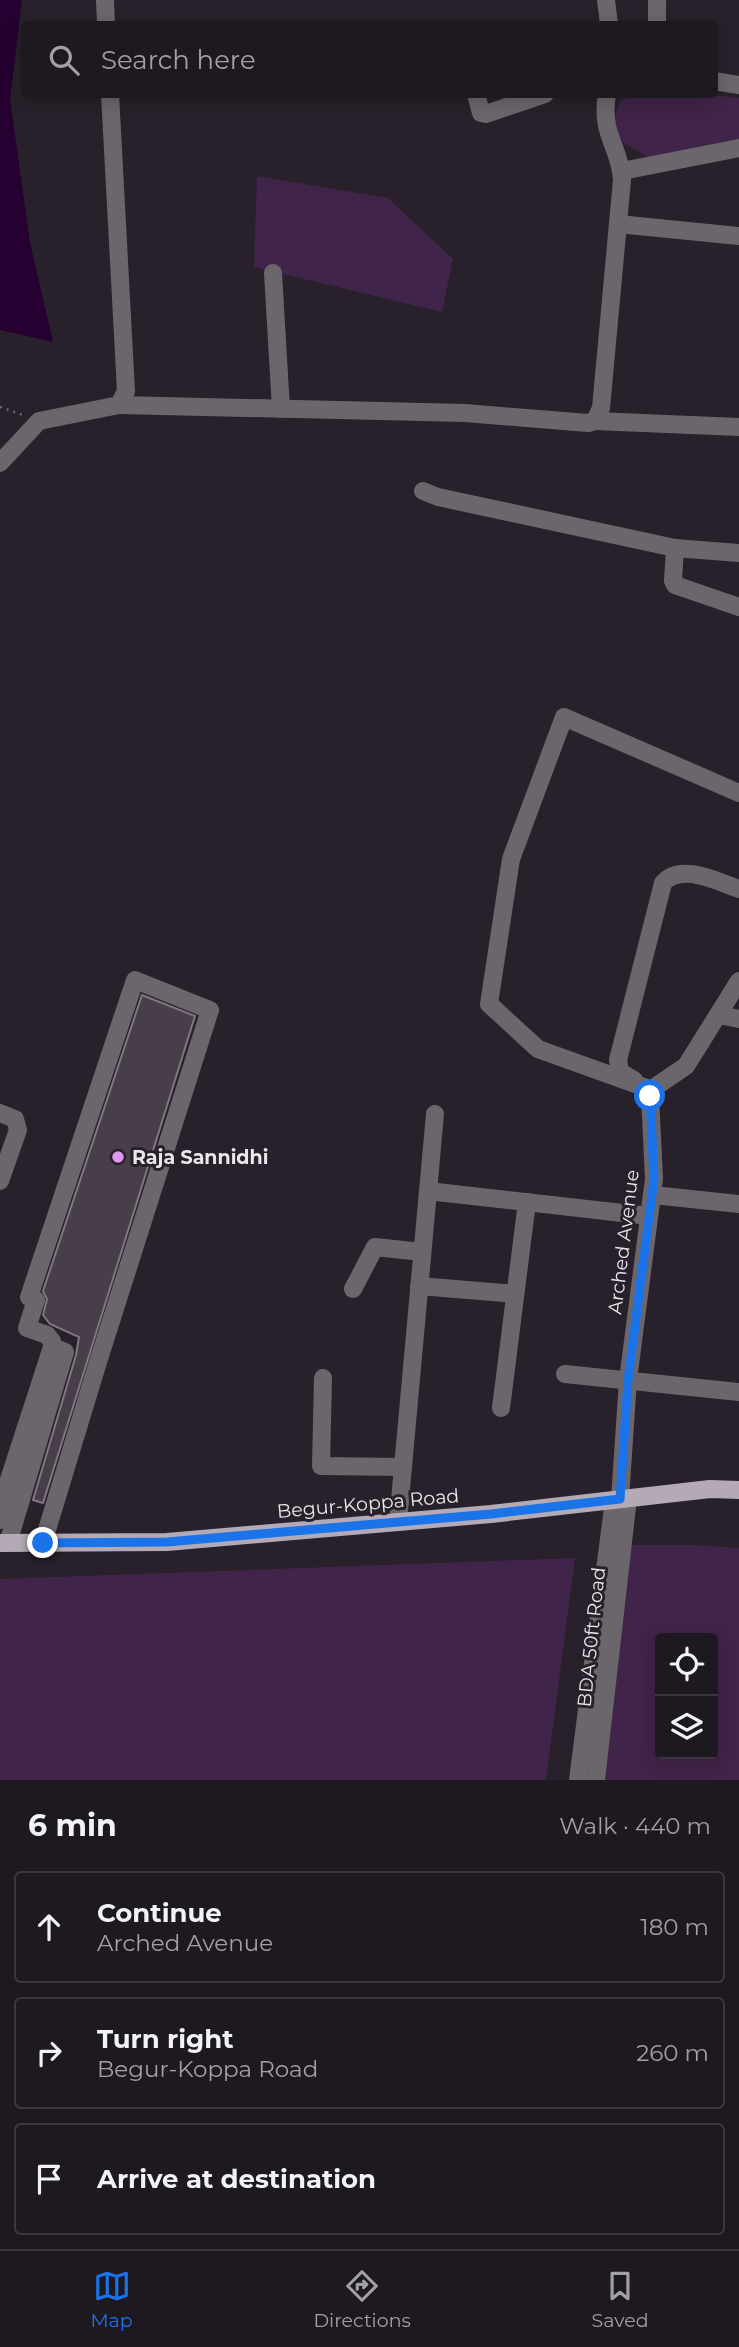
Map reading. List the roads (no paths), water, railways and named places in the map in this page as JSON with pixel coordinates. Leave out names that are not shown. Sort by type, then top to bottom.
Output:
[{"type":"main road","name":"Begur-Koppa Road","points":[[4,1543],[167,1542],[398,1522],[710,1489],[739,1490]]},
{"type":"street","points":[[105,0],[106,21]]},
{"type":"street","points":[[606,0],[609,21]]},
{"type":"street","points":[[657,0],[657,21]]},
{"type":"street","points":[[718,82],[739,85]]},
{"type":"street","points":[[110,98],[127,391],[119,405]]},
{"type":"street","points":[[477,98],[481,113],[486,114],[533,98]]},
{"type":"street","points":[[595,421],[601,408],[622,171],[607,133],[605,113],[609,98]]},
{"type":"street","points":[[622,171],[739,148]]},
{"type":"street","points":[[618,224],[739,236]]},
{"type":"street","points":[[273,273],[281,409]]},
{"type":"street","points":[[0,463],[39,421],[119,405],[465,414],[588,423],[595,421],[739,427]]},
{"type":"street","points":[[423,491],[438,497],[675,548],[739,553]]},
{"type":"street","points":[[675,548],[675,585],[739,607]]},
{"type":"street","points":[[652,1090],[538,1049],[489,1004],[511,859],[564,717],[739,793]]},
{"type":"street","points":[[652,1090],[620,1072],[618,1060],[663,883],[674,874],[690,874],[739,889]]},
{"type":"street","points":[[0,1520],[2,1501],[52,1347],[52,1341],[47,1335],[27,1328],[36,1300],[29,1297],[135,980],[210,1010],[43,1543]]},
{"type":"street","points":[[652,1090],[686,1066],[739,981]]},
{"type":"street","points":[[719,1015],[739,1019]]},
{"type":"street","name":"Arched Avenue","points":[[621,1499],[628,1380],[653,1195],[650,1107],[652,1090]]},
{"type":"street","points":[[0,1113],[15,1119],[18,1130],[0,1181]]},
{"type":"street","points":[[398,1522],[435,1114]]},
{"type":"street","points":[[428,1191],[649,1216]]},
{"type":"street","points":[[653,1195],[739,1204]]},
{"type":"street","points":[[501,1408],[527,1202]]},
{"type":"street","points":[[353,1289],[375,1247],[422,1252]]},
{"type":"street","points":[[419,1286],[515,1294]]},
{"type":"street","points":[[4,1543],[65,1352],[52,1347]]},
{"type":"street","points":[[565,1374],[739,1392]]},
{"type":"street","points":[[323,1378],[321,1466],[403,1467]]},
{"type":"street","name":"BDA 50ft Road","points":[[578,1780],[621,1499]]},
{"type":"street","name":"BDA 50ft Road","points":[[596,1780],[621,1499]]},
{"type":"place","name":"Raja Sannidhi","points":[[118,1157]]}]
